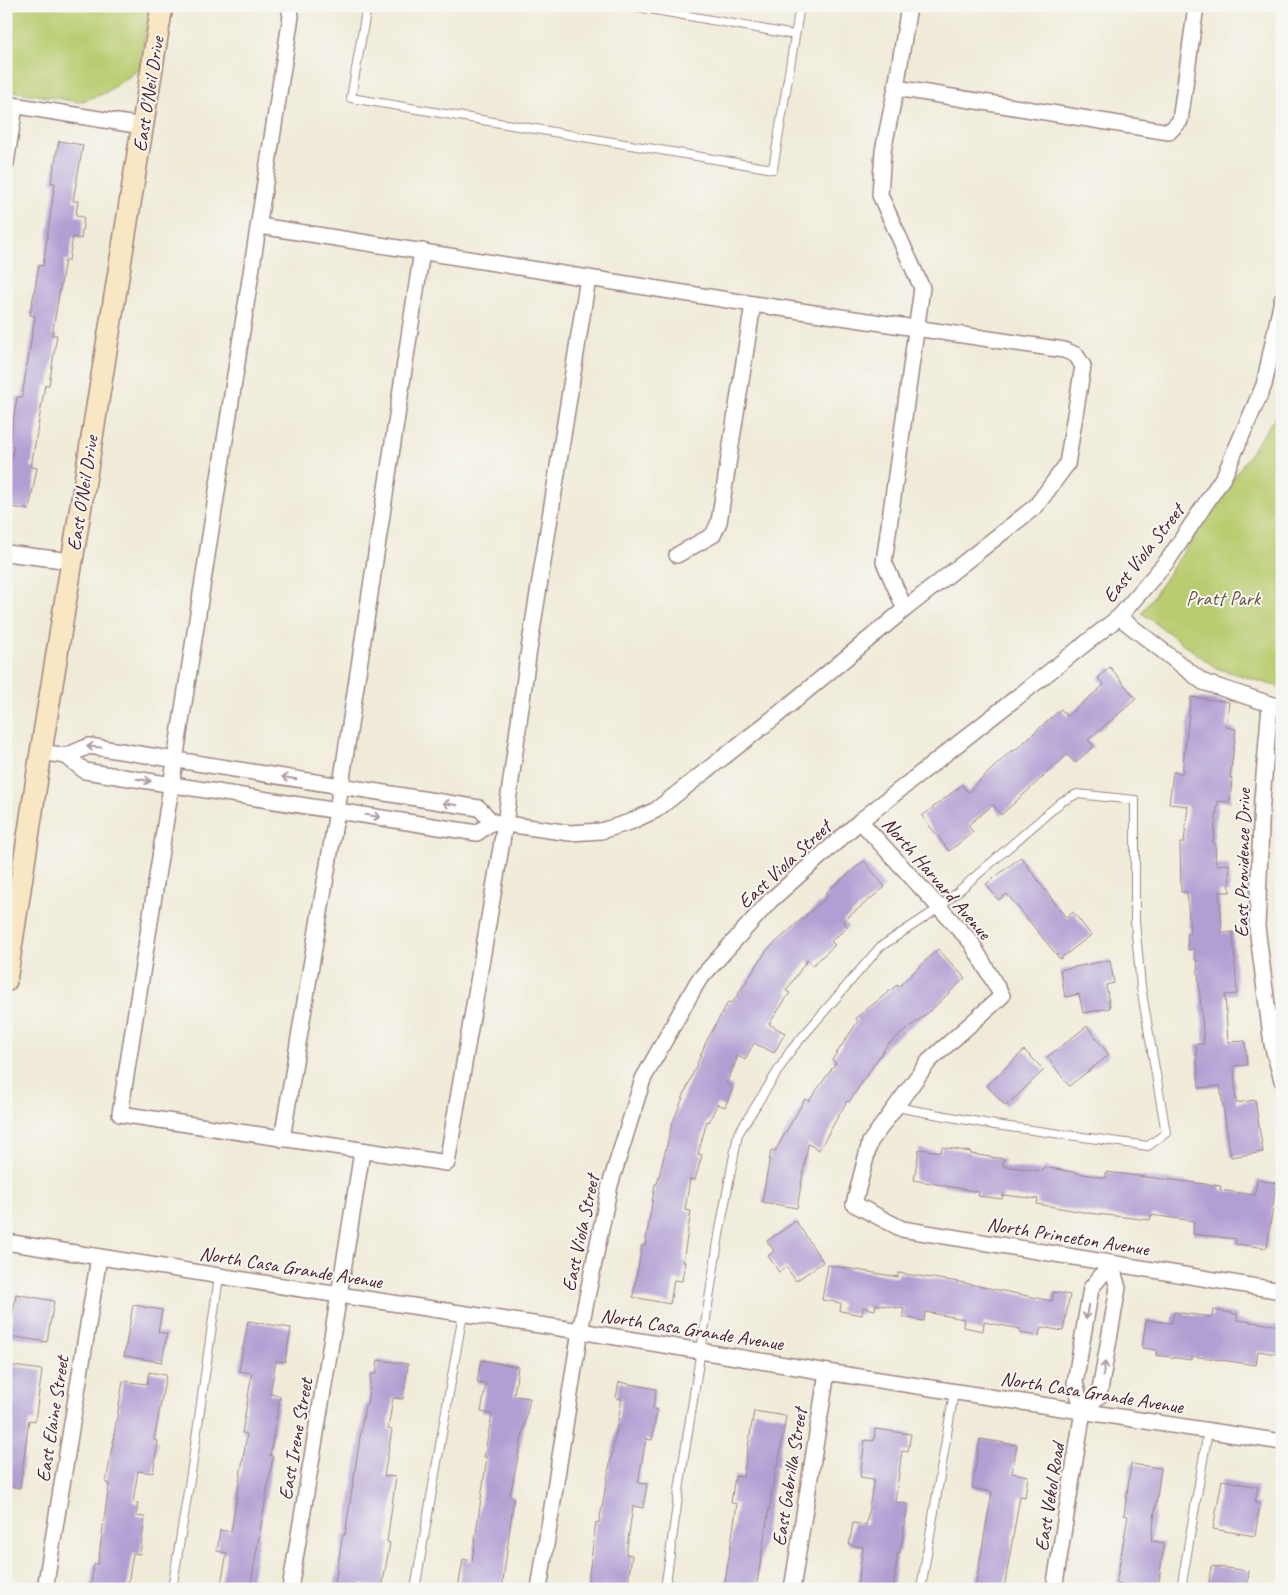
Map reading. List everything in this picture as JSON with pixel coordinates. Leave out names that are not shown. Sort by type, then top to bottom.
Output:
[{"type":"street","name":"East O'Neil Drive","points":[[6,981],[8,957],[71,561],[162,6]]},
{"type":"street","points":[[289,6],[291,16],[260,226],[178,760],[120,1114],[447,1164],[498,823],[528,656],[588,278]]},
{"type":"street","points":[[905,609],[884,562],[922,288],[880,195],[883,151],[896,88],[909,6]]},
{"type":"street","points":[[896,88],[1169,132],[1180,121],[1196,6]]},
{"type":"street","points":[[6,163],[11,105],[142,126]]},
{"type":"street","points":[[66,756],[89,746],[118,750],[479,808],[498,823],[570,833],[601,831],[630,822],[656,810],[776,716],[905,609],[1036,506],[1067,464],[1083,366],[1076,355],[1064,350],[753,304],[260,226]]},
{"type":"street","points":[[282,1139],[337,811],[422,251]]},
{"type":"street","name":"East Viola Street","points":[[539,1589],[580,1331],[610,1184],[643,1079],[698,981],[770,901],[860,821],[1119,617],[1168,560],[1224,476],[1264,385],[1282,300]]},
{"type":"street","points":[[678,555],[713,535],[719,522],[753,304]]},
{"type":"street","points":[[6,553],[71,561]]},
{"type":"street","points":[[1119,617],[1202,682],[1276,706]]},
{"type":"street","name":"East Providence Drive","points":[[1276,706],[1262,800],[1257,927],[1272,1044],[1282,1080]]},
{"type":"street","points":[[113,775],[118,750]]},
{"type":"street","points":[[41,752],[66,756],[85,771],[477,833],[498,823]]},
{"type":"street","name":"North Harvard Avenue","points":[[854,1204],[870,1142],[929,1062],[1002,996],[971,942],[860,821]]},
{"type":"street","name":"East Irene Street","points":[[290,1589],[362,1152]]},
{"type":"street","name":"North Princeton Avenue","points":[[854,1204],[902,1229],[1282,1291]]},
{"type":"street","name":"North Casa Grande Avenue","points":[[6,1242],[1282,1442]]},
{"type":"street","name":"East Elaine Street","points":[[45,1589],[99,1257]]},
{"type":"street","points":[[1083,1411],[1099,1396],[1118,1288],[1111,1264]]},
{"type":"street","name":"East Vekol Road","points":[[1054,1589],[1083,1411],[1075,1383],[1092,1288],[1111,1264]]},
{"type":"street","name":"East Gabrilla Street","points":[[792,1589],[827,1372]]},
{"type":"lane","points":[[366,6],[351,98],[773,169],[800,6]]},
{"type":"lane","points":[[633,6],[795,36]]},
{"type":"lane","points":[[665,1589],[720,1229],[738,1134],[791,1050],[880,947],[939,908],[1061,802],[1076,794],[1135,800],[1135,922],[1141,987],[1166,1133],[1148,1146],[995,1125],[896,1106]]},
{"type":"lane","points":[[172,1589],[192,1467],[218,1276]]},
{"type":"lane","points":[[415,1589],[463,1313]]},
{"type":"lane","points":[[921,1589],[954,1392]]},
{"type":"lane","points":[[1181,1589],[1208,1431]]},
{"type":"green space","points":[[6,6],[150,6],[140,69],[105,93],[79,102],[6,90]]},
{"type":"green space","name":"Pratt Park","points":[[1277,414],[1282,415],[1282,688],[1216,668],[1142,613]]},
{"type":"building","points":[[59,141],[83,145],[73,201],[78,201],[76,216],[84,217],[81,239],[73,237],[69,260],[65,260],[52,335],[57,335],[49,385],[45,385],[31,467],[37,468],[29,510],[6,506],[6,489],[14,446],[9,446],[17,397],[22,397],[35,316],[30,315],[39,265],[43,266],[55,183],[51,183]]},
{"type":"building","points":[[1110,667],[1136,699],[1088,740],[1094,746],[1075,763],[1067,755],[1001,815],[993,805],[968,825],[973,832],[949,851],[922,816],[962,785],[968,792],[1012,750],[1014,751],[1061,709],[1067,716],[1104,685],[1098,678]]},
{"type":"building","points":[[1191,697],[1229,702],[1226,727],[1236,729],[1230,778],[1232,778],[1230,802],[1218,801],[1213,843],[1215,843],[1216,865],[1229,864],[1230,892],[1219,892],[1222,933],[1233,932],[1237,994],[1225,995],[1228,1042],[1245,1041],[1247,1065],[1234,1066],[1236,1103],[1255,1100],[1263,1152],[1231,1157],[1220,1086],[1199,1088],[1196,1044],[1204,1044],[1197,960],[1195,960],[1194,949],[1188,950],[1187,933],[1190,933],[1187,892],[1181,892],[1180,843],[1184,843],[1188,806],[1169,804],[1173,772],[1182,773]]},
{"type":"building","points":[[1021,857],[1066,918],[1073,912],[1091,935],[1060,959],[1007,894],[998,900],[986,884]]},
{"type":"building","points":[[864,861],[885,887],[843,921],[848,927],[831,941],[835,945],[812,966],[807,960],[786,991],[790,993],[769,1024],[785,1033],[774,1053],[754,1043],[745,1060],[738,1056],[726,1084],[733,1087],[725,1107],[717,1104],[709,1122],[707,1121],[698,1154],[702,1155],[695,1180],[690,1179],[685,1210],[691,1211],[682,1281],[674,1280],[670,1304],[633,1297],[642,1245],[645,1246],[655,1184],[657,1184],[672,1124],[706,1042],[728,1002],[732,1003],[767,950],[828,896],[825,893]]},
{"type":"building","points":[[938,949],[965,978],[929,1012],[887,1045],[849,1102],[847,1101],[819,1150],[808,1144],[797,1208],[762,1202],[771,1151],[775,1151],[805,1099],[809,1101],[836,1063],[832,1060],[858,1021],[856,1018],[897,985],[898,987]]},
{"type":"building","points":[[1110,960],[1114,983],[1106,985],[1110,1008],[1083,1013],[1079,994],[1065,997],[1060,970]]},
{"type":"building","points":[[1087,1026],[1109,1055],[1069,1086],[1047,1057]]},
{"type":"building","points":[[1024,1050],[1044,1070],[1006,1106],[987,1086]]},
{"type":"building","points":[[942,1147],[1004,1159],[1003,1166],[1043,1171],[1044,1167],[1106,1178],[1106,1172],[1221,1186],[1220,1190],[1255,1195],[1257,1180],[1276,1183],[1267,1248],[1235,1244],[1236,1239],[1193,1234],[1194,1221],[1151,1215],[1150,1220],[1089,1213],[1037,1204],[1038,1199],[1003,1195],[1002,1199],[978,1196],[979,1192],[914,1180],[919,1149],[941,1152]]},
{"type":"building","points":[[796,1221],[823,1262],[796,1281],[786,1267],[779,1272],[768,1256],[774,1251],[767,1241]]},
{"type":"building","points":[[828,1265],[898,1277],[898,1273],[959,1282],[1052,1301],[1053,1292],[1070,1295],[1063,1331],[1041,1327],[1039,1336],[1020,1333],[1020,1329],[984,1322],[983,1331],[963,1327],[964,1319],[925,1312],[924,1321],[902,1317],[904,1309],[876,1304],[875,1310],[863,1307],[862,1315],[840,1311],[841,1303],[822,1300]]},
{"type":"building","points":[[16,1294],[54,1301],[47,1342],[9,1336]]},
{"type":"building","points":[[133,1305],[162,1310],[158,1332],[167,1334],[162,1362],[124,1356]]},
{"type":"building","points":[[1213,1310],[1237,1314],[1237,1320],[1282,1326],[1282,1355],[1258,1351],[1256,1365],[1192,1356],[1192,1360],[1156,1355],[1157,1350],[1142,1348],[1146,1320],[1172,1323],[1174,1312],[1212,1317]]},
{"type":"building","points":[[248,1321],[291,1328],[285,1362],[276,1361],[270,1394],[280,1396],[270,1456],[273,1456],[250,1589],[220,1589],[227,1553],[217,1551],[220,1530],[231,1532],[247,1434],[242,1433],[252,1373],[239,1371]]},
{"type":"building","points":[[378,1360],[408,1364],[403,1399],[393,1398],[388,1429],[392,1430],[384,1476],[396,1477],[387,1542],[390,1543],[382,1588],[361,1584],[360,1589],[334,1589],[343,1534],[345,1535],[365,1405],[367,1405],[371,1374],[376,1374]]},
{"type":"building","points":[[481,1360],[518,1367],[514,1396],[530,1398],[510,1496],[514,1497],[502,1589],[458,1589],[463,1559],[472,1561],[487,1457],[484,1457],[492,1414],[481,1412],[486,1384],[477,1383]]},
{"type":"building","points":[[6,1365],[42,1370],[35,1421],[29,1420],[20,1488],[6,1486],[6,1420],[9,1399],[6,1398]]},
{"type":"building","points":[[149,1372],[166,1375],[154,1440],[158,1441],[153,1473],[138,1471],[133,1502],[138,1503],[136,1516],[145,1517],[140,1554],[133,1553],[127,1589],[90,1589],[94,1564],[98,1564],[109,1484],[106,1483],[123,1381],[147,1384]]},
{"type":"building","points":[[619,1382],[656,1389],[653,1409],[657,1410],[652,1440],[646,1439],[638,1483],[647,1484],[643,1508],[633,1506],[626,1554],[632,1555],[627,1589],[587,1589],[596,1522],[599,1523],[622,1399],[616,1398]]},
{"type":"building","points":[[754,1411],[786,1416],[778,1466],[776,1466],[756,1589],[724,1589],[737,1504],[731,1503],[735,1476],[743,1477]]},
{"type":"building","points":[[875,1429],[911,1434],[908,1452],[902,1451],[895,1502],[908,1504],[900,1553],[898,1552],[893,1589],[857,1589],[863,1547],[849,1545],[853,1523],[866,1525],[874,1479],[860,1477],[865,1440],[874,1441]]},
{"type":"building","points":[[980,1439],[1017,1445],[1012,1473],[1028,1476],[1025,1497],[1020,1496],[1004,1589],[975,1589],[992,1492],[972,1488]]},
{"type":"building","points":[[1131,1464],[1161,1468],[1151,1541],[1164,1543],[1158,1589],[1144,1589],[1116,1584],[1128,1516],[1124,1515]]},
{"type":"building","points":[[1222,1480],[1258,1487],[1255,1503],[1260,1504],[1255,1536],[1213,1529]]},
{"type":"building","points":[[1211,1566],[1249,1571],[1247,1589],[1208,1589]]}]
